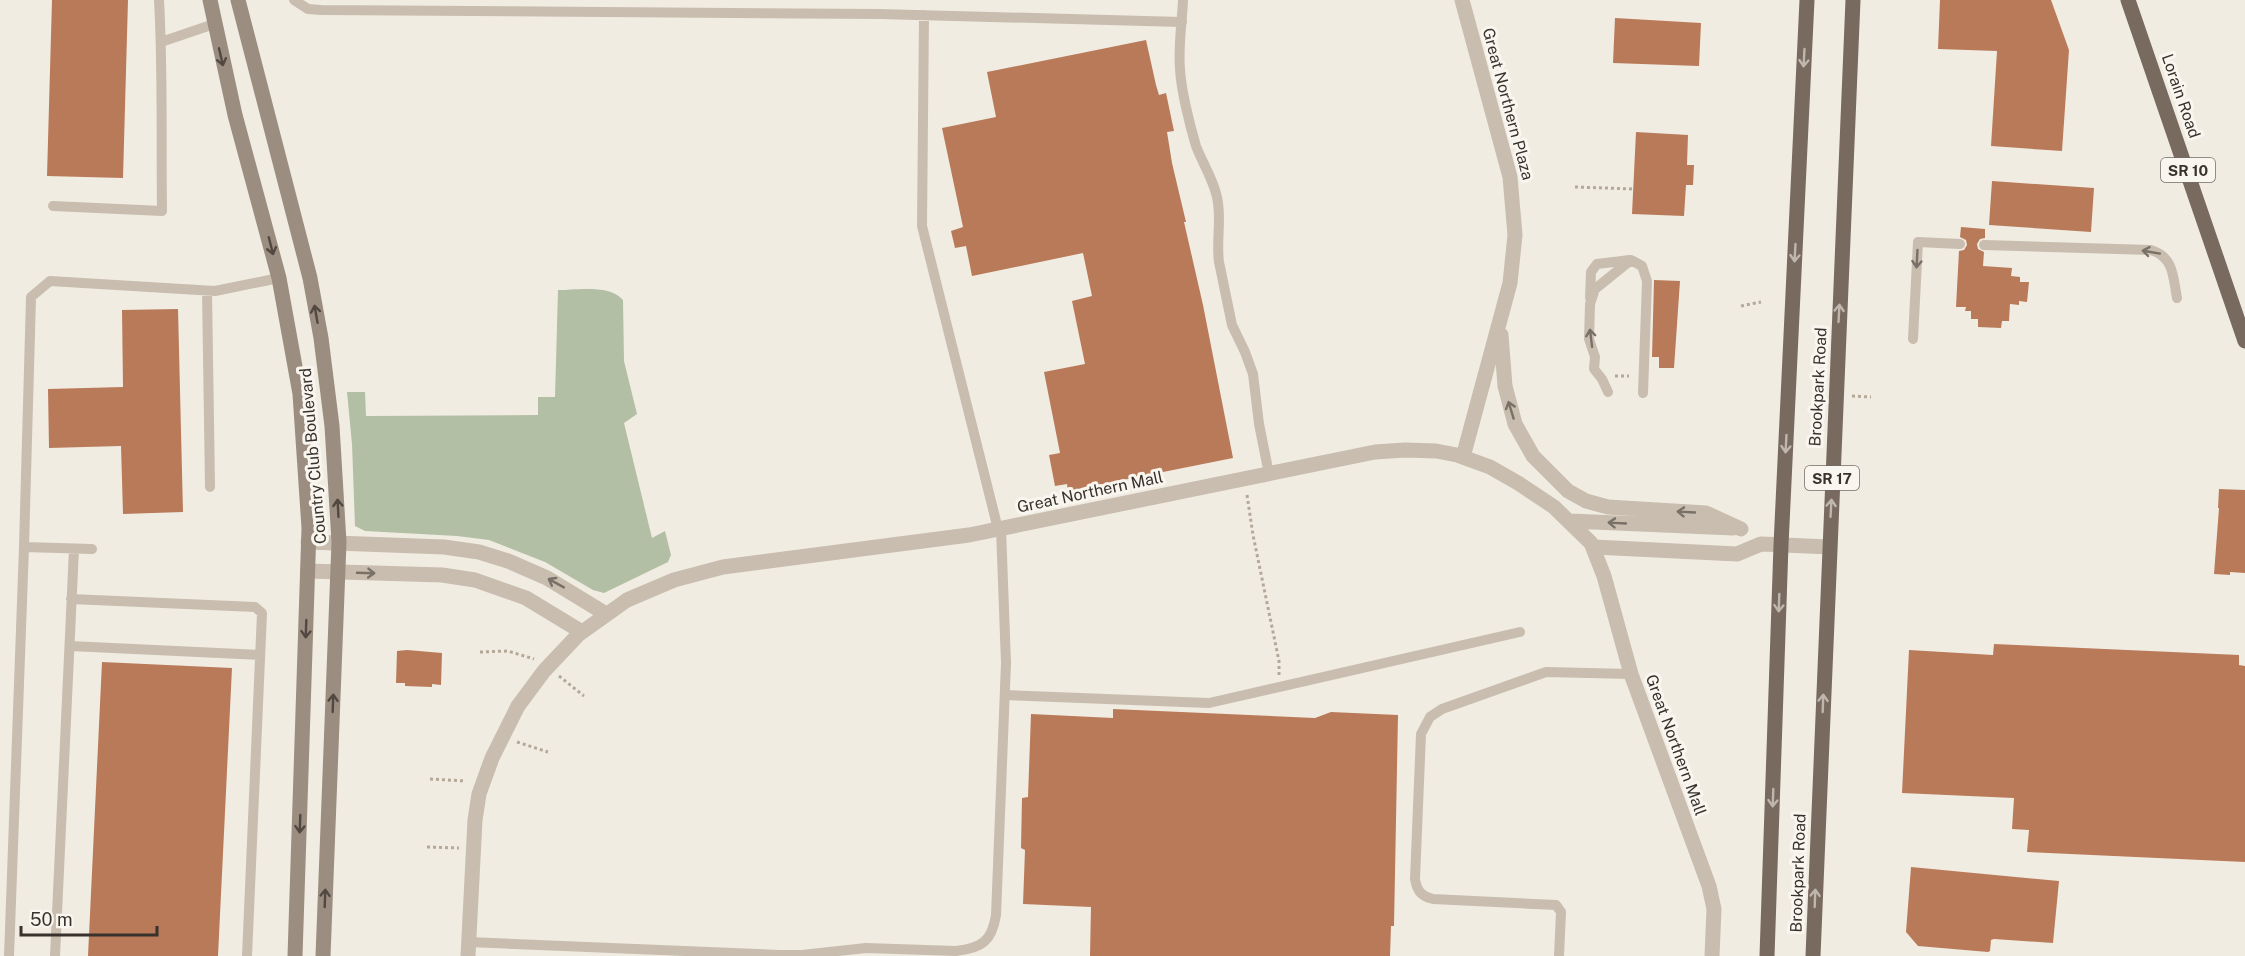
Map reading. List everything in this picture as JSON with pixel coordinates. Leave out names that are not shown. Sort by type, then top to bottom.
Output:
[{"type":"main road","name":"Brookpark Road","points":[[1767,956],[1781,545],[1807,0]]},
{"type":"main road","name":"Brookpark Road","points":[[1813,956],[1853,0]]},
{"type":"main road","name":"Lorain Road","points":[[2128,0],[2245,341]]},
{"type":"street","name":"Country Club Boulevard","points":[[210,0],[235,115],[279,278],[300,394],[308,571],[295,956]]},
{"type":"street","name":"Country Club Boulevard","points":[[238,0],[312,288],[332,426],[339,542],[323,956]]},
{"type":"street","name":"Great Northern Plaza","points":[[1462,0],[1512,189],[1515,247],[1510,283],[1500,325],[1463,457]]},
{"type":"street","name":"Great Northern Plaza","points":[[1500,325],[1504,375],[1510,407],[1525,443],[1538,462],[1568,491],[1597,505],[1619,509],[1706,513],[1741,529]]},
{"type":"street","name":"Great Northern Mall","points":[[468,949],[472,849],[477,807],[483,783],[502,737],[526,693],[552,660],[582,632],[627,600],[658,586],[723,567],[954,538],[1385,450],[1425,450],[1463,457],[1508,476],[1554,507],[1594,547],[1631,674],[1709,886],[1714,909],[1712,956]]},
{"type":"street","points":[[1570,521],[1741,529],[1761,544]]},
{"type":"street","points":[[308,542],[444,547],[488,554],[547,578],[606,614]]},
{"type":"street","points":[[1594,547],[1737,554],[1761,544],[1829,547]]},
{"type":"street","points":[[308,571],[442,575],[476,580],[526,598],[582,632]]},
{"type":"lane","points":[[53,206],[162,211],[159,0]]},
{"type":"lane","points":[[294,0],[308,9],[321,10],[924,15],[1182,22]]},
{"type":"lane","points":[[1183,0],[1181,79],[1195,142],[1217,196],[1220,226],[1217,252],[1232,325],[1253,374],[1259,424],[1269,474]]},
{"type":"lane","points":[[468,949],[787,955],[866,948],[956,951],[977,947],[992,933],[996,915],[1006,663],[1000,529],[922,226],[924,15]]},
{"type":"lane","points":[[161,42],[214,24]]},
{"type":"lane","points":[[1913,339],[1918,242],[1960,244]]},
{"type":"lane","points":[[1984,245],[2151,250],[2162,253],[2168,262],[2177,298]]},
{"type":"lane","points":[[1590,304],[1595,289],[1631,260]]},
{"type":"lane","points":[[1608,392],[1594,369],[1595,357],[1589,339],[1591,272],[1597,264],[1631,260],[1642,266],[1647,281],[1643,393]]},
{"type":"lane","points":[[9,956],[31,297],[50,280],[215,291],[279,278]]},
{"type":"lane","points":[[207,291],[210,488]]},
{"type":"lane","points":[[24,547],[92,549]]},
{"type":"lane","points":[[55,956],[74,549]]},
{"type":"lane","points":[[71,599],[255,607],[262,613],[248,956]]},
{"type":"lane","points":[[1005,695],[1202,703],[1226,700],[1520,632]]},
{"type":"lane","points":[[70,646],[260,655]]},
{"type":"lane","points":[[1559,956],[1561,912],[1556,905],[1433,899],[1418,891],[1415,879],[1421,734],[1430,717],[1442,709],[1546,672],[1631,674]]},
{"type":"path","points":[[1575,187],[1634,189]]},
{"type":"path","points":[[1741,306],[1761,302]]},
{"type":"path","points":[[1610,376],[1627,377],[1634,374]]},
{"type":"path","points":[[1244,479],[1279,661],[1281,687]]},
{"type":"path","points":[[502,737],[548,752]]},
{"type":"path","points":[[430,779],[483,783]]},
{"type":"path","points":[[427,847],[472,849]]},
{"type":"green space","points":[[558,290],[601,290],[617,295],[623,300],[624,361],[637,414],[624,423],[652,538],[665,531],[671,555],[668,562],[604,593],[593,590],[545,562],[489,540],[365,531],[355,526],[352,444],[347,392],[365,392],[366,416],[538,415],[538,397],[555,397]]},
{"type":"building","points":[[52,0],[128,0],[123,178],[47,176]]},
{"type":"building","points":[[1940,0],[2051,0],[2069,50],[2062,151],[1991,146],[1997,51],[1938,49]]},
{"type":"building","points":[[1615,18],[1701,23],[1699,66],[1613,63]]},
{"type":"building","points":[[1146,40],[1159,95],[1166,93],[1174,131],[1167,132],[1172,163],[1233,458],[1068,491],[1067,484],[1055,486],[1049,455],[1060,453],[1044,372],[1085,364],[1072,301],[1092,296],[1083,253],[972,276],[966,246],[955,248],[951,231],[963,227],[942,128],[996,117],[987,72]]},
{"type":"building","points":[[1636,132],[1688,135],[1687,165],[1694,165],[1693,185],[1686,185],[1684,216],[1632,214]]},
{"type":"building","points":[[1992,181],[2094,188],[2091,232],[1989,225]]},
{"type":"building","points":[[1961,227],[1985,229],[1985,238],[1980,239],[1977,244],[1978,249],[1984,252],[1983,266],[2012,268],[2011,276],[2020,277],[2020,282],[2029,282],[2027,302],[2019,301],[2019,305],[2010,304],[2009,321],[2002,321],[2001,328],[1978,327],[1978,319],[1971,319],[1971,311],[1965,311],[1966,307],[1956,307],[1959,251],[1964,250],[1967,245],[1966,240],[1960,237]]},
{"type":"building","points":[[1654,280],[1680,281],[1674,368],[1659,368],[1659,357],[1652,357]]},
{"type":"building","points":[[178,309],[183,512],[123,514],[121,446],[49,448],[48,389],[123,387],[122,310]]},
{"type":"building","points":[[2219,489],[2245,490],[2245,573],[2214,574]]},
{"type":"building","points":[[1994,644],[2239,655],[2239,665],[2245,666],[2245,862],[2027,852],[2029,830],[2012,829],[2014,798],[1902,793],[1909,650],[1993,655]]},
{"type":"building","points":[[397,651],[442,653],[441,685],[405,686],[405,683],[396,683]]},
{"type":"building","points":[[102,662],[232,668],[218,956],[88,956]]},
{"type":"building","points":[[1113,709],[1315,718],[1331,712],[1398,715],[1394,926],[1391,926],[1390,956],[1090,956],[1091,907],[1023,904],[1025,850],[1021,848],[1022,798],[1028,797],[1031,714],[1113,718]]},
{"type":"building","points":[[1911,867],[2059,881],[2053,943],[1994,939],[1991,940],[1988,952],[1918,946],[1906,932]]}]
